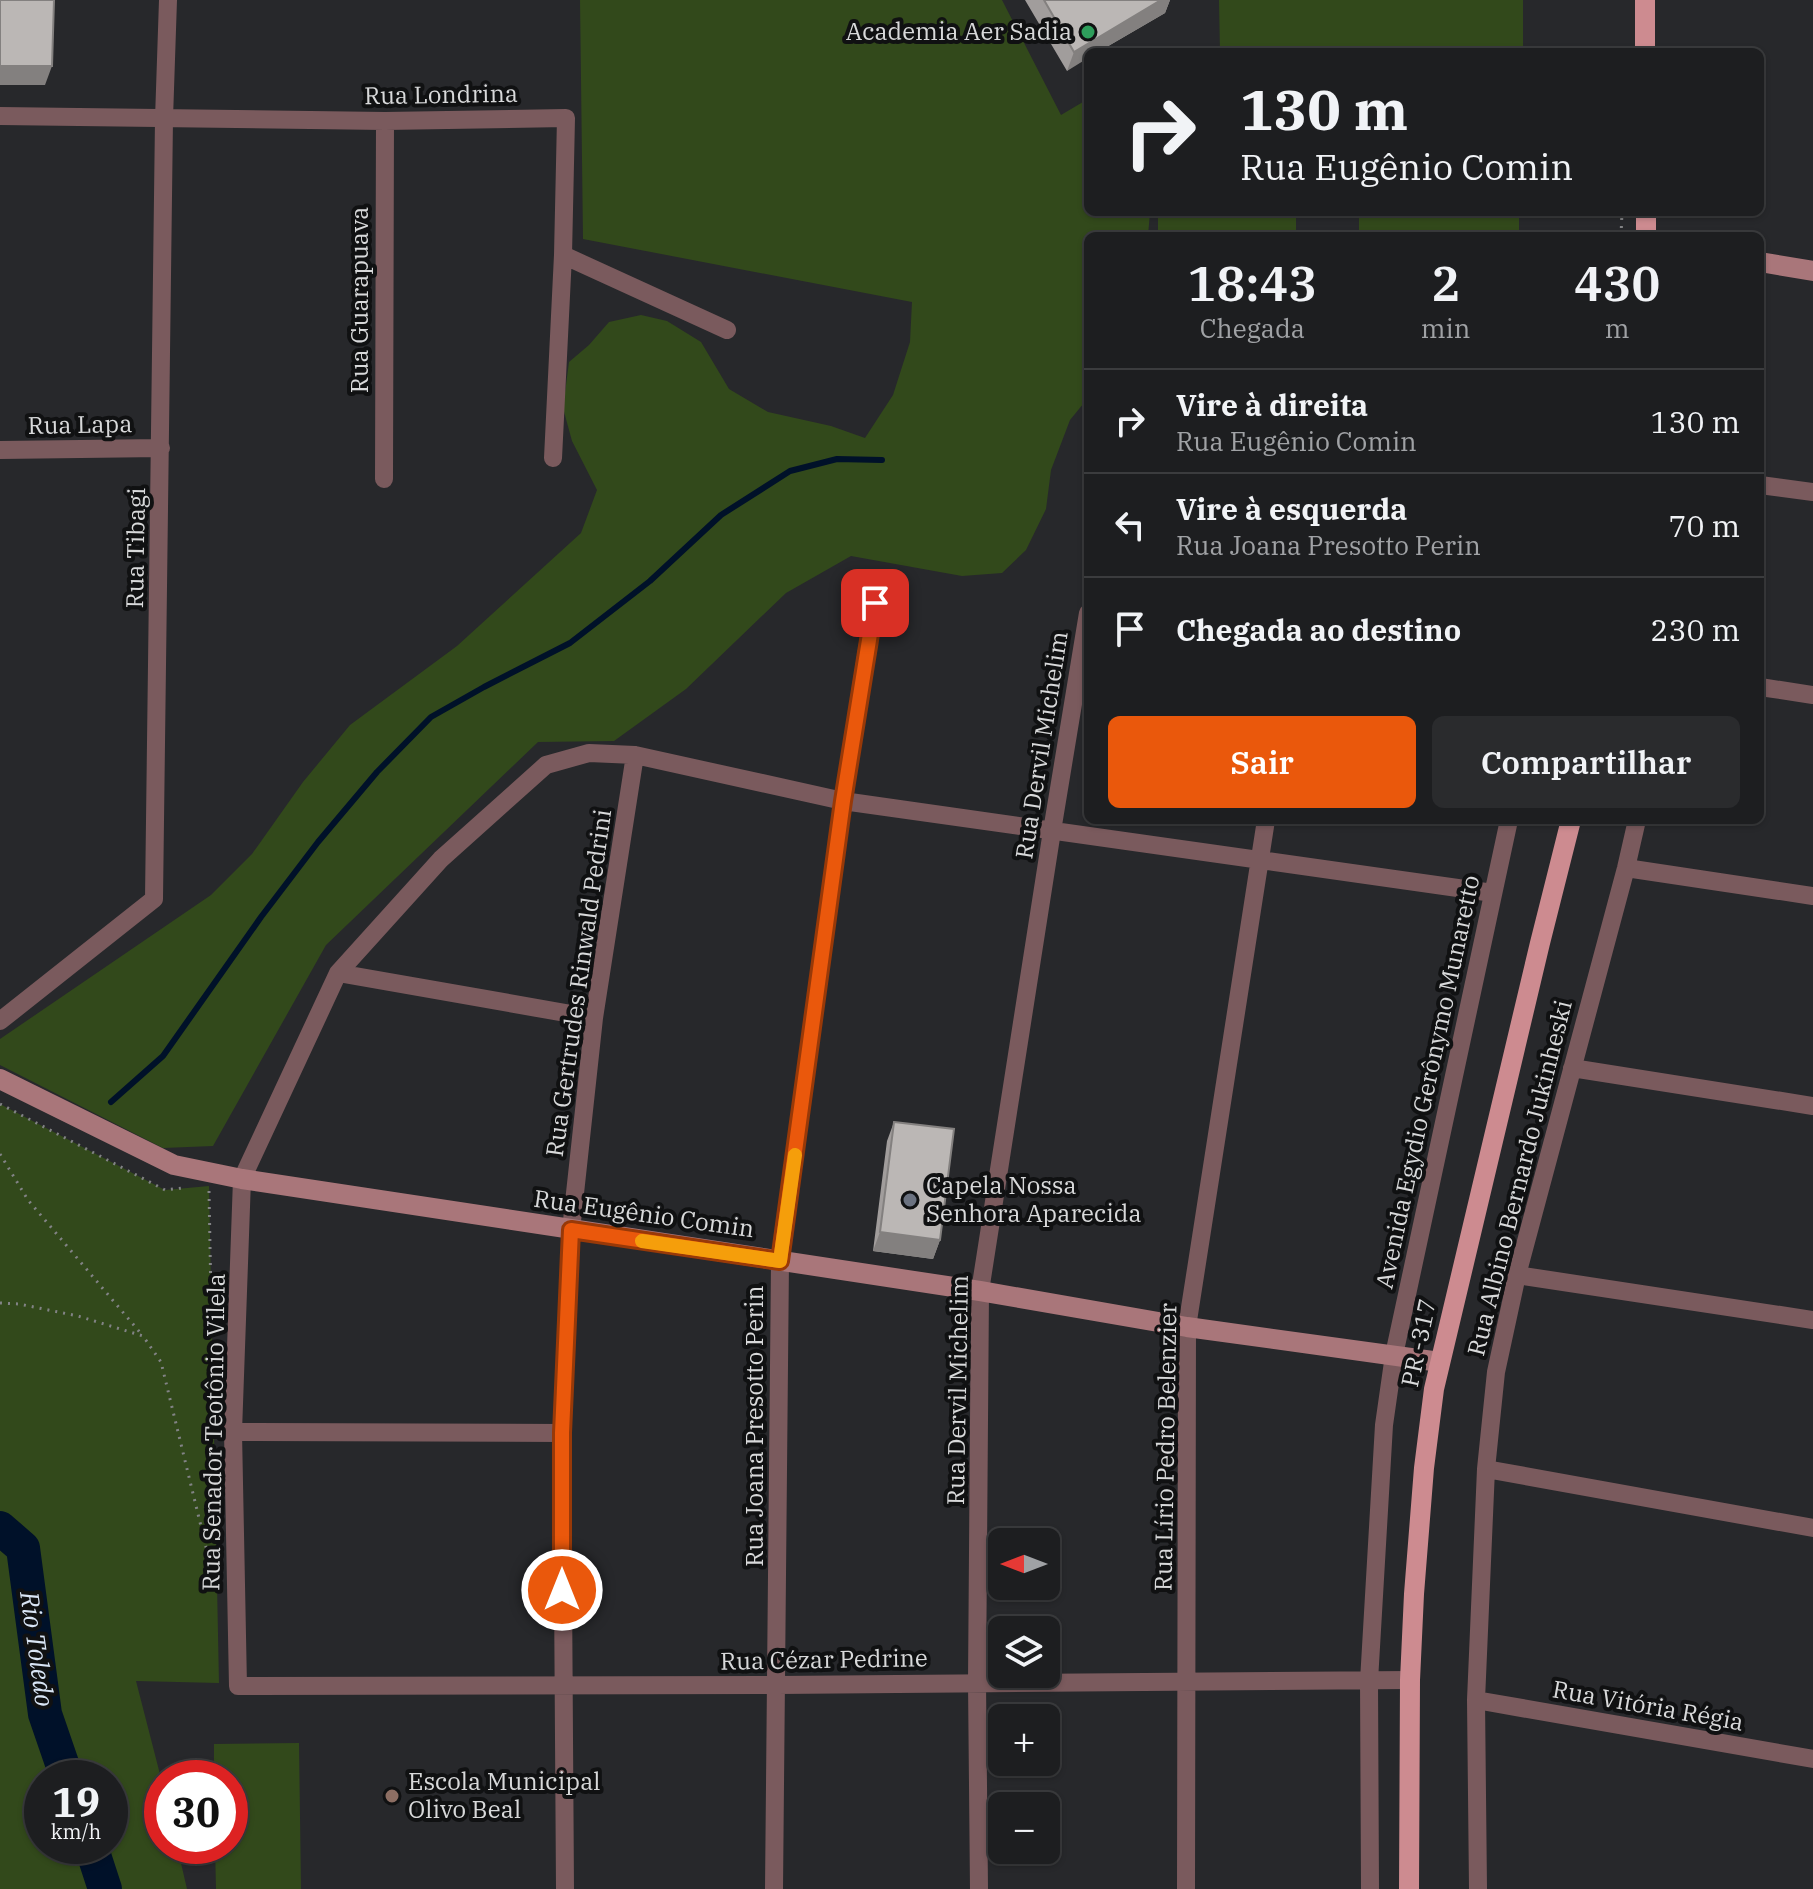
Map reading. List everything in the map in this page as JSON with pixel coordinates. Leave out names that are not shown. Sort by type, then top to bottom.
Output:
[{"type":"main road","points":[[1645,0],[1645,48]]},
{"type":"main road","name":"PR -317","points":[[1409,1889],[1410,1680],[1414,1594],[1434,1389],[1570,824]]},
{"type":"street","name":"Rua Tibagi","points":[[0,1021],[154,899],[168,0]]},
{"type":"street","name":"Rua Londrina","points":[[0,116],[385,121],[566,118],[563,255]]},
{"type":"street","name":"Rua Guarapuava","points":[[384,479],[385,121]]},
{"type":"street","points":[[553,458],[563,255],[727,330]]},
{"type":"street","points":[[1764,263],[1813,271]]},
{"type":"street","name":"Rua Lapa","points":[[0,450],[161,448]]},
{"type":"street","points":[[1764,486],[1813,492]]},
{"type":"street","name":"Rua Joana Presotto Perin","points":[[774,1889],[780,1261],[843,801],[877,587]]},
{"type":"street","name":"Rua Dervil Michelim","points":[[979,1889],[980,1291],[1084,637]]},
{"type":"street","points":[[1764,688],[1813,695]]},
{"type":"street","points":[[242,1179],[338,973],[441,859],[546,765],[589,753],[635,755],[843,801],[1493,893]]},
{"type":"street","name":"Rua Gertrudes Rinwald Pedrini","points":[[565,1889],[562,1433],[571,1230],[594,1018],[635,755]]},
{"type":"street","name":"Rua Lírio Pedro Belenzier","points":[[1186,1889],[1187,1327],[1265,824]]},
{"type":"street","name":"Avenida Egydio Gerônymo Munaretto","points":[[1370,1889],[1369,1681],[1384,1425],[1394,1355],[1508,824]]},
{"type":"street","name":"Rua Albino Bernardo Jukinheski","points":[[1478,1889],[1476,1700],[1486,1469],[1496,1372],[1517,1275],[1636,824]]},
{"type":"street","points":[[1626,868],[1813,896]]},
{"type":"street","points":[[338,973],[594,1018]]},
{"type":"street","points":[[1572,1068],[1813,1106]]},
{"type":"street","name":"Rua Eugênio Comin","points":[[0,1079],[174,1165],[242,1179],[980,1291],[1187,1327],[1440,1362]]},
{"type":"street","name":"Rua Senador Teotônio Vilela","points":[[238,1686],[233,1432],[242,1179]]},
{"type":"street","points":[[1517,1275],[1813,1320]]},
{"type":"street","points":[[233,1432],[562,1433]]},
{"type":"street","points":[[1486,1469],[1813,1528]]},
{"type":"street","name":"Rua Cézar Pedrine","points":[[238,1686],[1410,1680]]},
{"type":"street","name":"Rua Vitória Régia","points":[[1476,1700],[1813,1759]]},
{"type":"path","points":[[0,1104],[165,1190],[194,1187]]},
{"type":"path","points":[[0,1154],[28,1200],[143,1336],[161,1362],[217,1592],[217,1560]]},
{"type":"path","points":[[209,1186],[214,1420]]},
{"type":"path","points":[[0,1303],[78,1316],[143,1336]]},
{"type":"green space","points":[[580,0],[1002,0],[1061,115],[1084,101],[1084,216],[1150,216],[1148,232],[1084,232],[1084,403],[1070,420],[1051,470],[1046,509],[1026,550],[1002,573],[962,576],[851,556],[786,593],[686,689],[614,741],[538,742],[326,945],[213,1146],[163,1148],[0,1065],[0,1039],[211,895],[252,854],[303,782],[350,725],[457,646],[581,533],[597,490],[572,441],[563,408],[569,362],[609,322],[641,315],[667,321],[701,342],[729,389],[768,412],[831,426],[865,438],[893,395],[910,342],[912,302],[583,239]]},
{"type":"green space","points":[[1219,0],[1523,0],[1523,48],[1220,48]]},
{"type":"green space","points":[[1158,216],[1296,216],[1296,232],[1158,232]]},
{"type":"green space","points":[[1359,216],[1519,216],[1519,232],[1359,232]]},
{"type":"green space","points":[[0,1104],[165,1190],[209,1186],[219,1683],[136,1681],[156,1760],[144,1760],[144,1864],[181,1864],[187,1889],[0,1889]]},
{"type":"green space","points":[[299,1743],[301,1889],[216,1889],[215,1864],[248,1864],[248,1760],[214,1760],[214,1744]]},
{"type":"building","points":[[0,0],[54,0],[52,66],[0,66]]},
{"type":"building","points":[[1044,0],[1161,0],[1074,52]]},
{"type":"building","name":"Capela Nossa Senhora Aparecida","points":[[894,1122],[954,1129],[940,1240],[880,1232]]},
{"type":"waterway","points":[[111,1102],[163,1056],[318,842],[377,772],[431,717],[570,643],[650,581],[721,515],[790,471],[837,459],[882,460]]},
{"type":"waterway","name":"Rio Toledo","points":[[0,1528],[23,1548],[45,1714],[61,1760]]},
{"type":"waterway","name":"Rio Toledo","points":[[97,1864],[105,1889]]},
{"type":"slow traffic","points":[[642,1241],[780,1261],[795,1155]]},
{"type":"place","name":"Academia Aer Sadia","points":[[1088,32]]},
{"type":"place","name":"Capela Nossa Senhora Aparecida","points":[[910,1200]]},
{"type":"place","name":"Escola Municipal Olivo Beal","points":[[392,1796]]},
{"type":"route","points":[[562,1590],[562,1433],[571,1230],[780,1261],[843,801],[875,603]]}]
